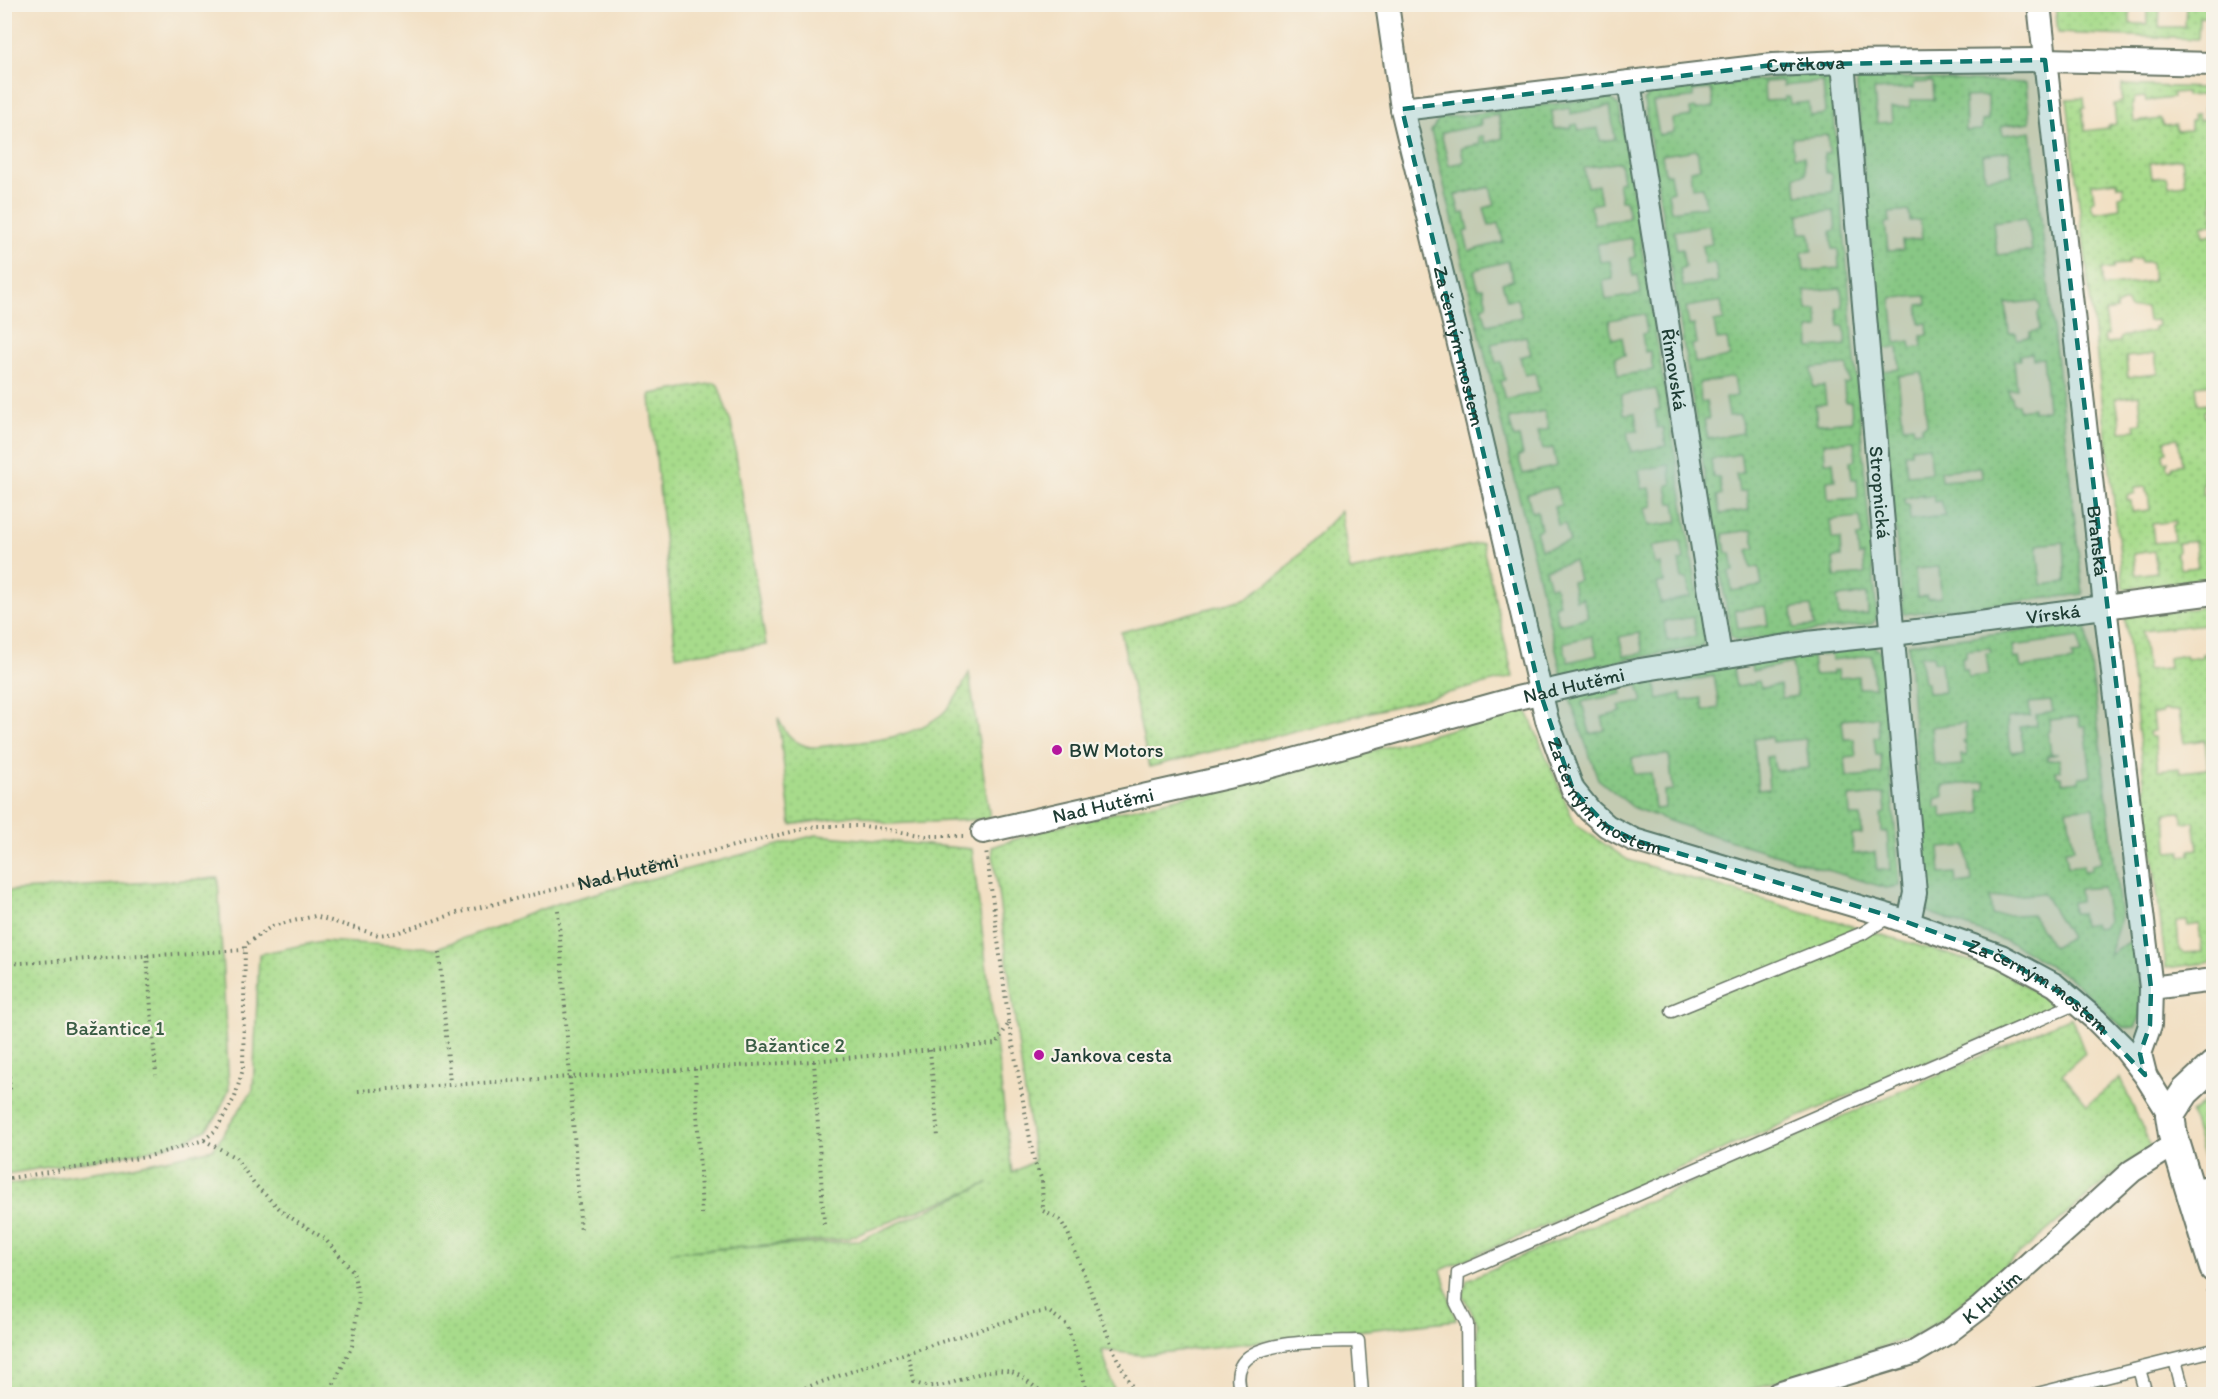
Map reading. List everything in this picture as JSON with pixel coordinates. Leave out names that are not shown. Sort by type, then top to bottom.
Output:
[{"type":"street","name":"Za černým mostem","points":[[1387,4],[1402,109],[1547,720],[1573,790],[1590,811],[1607,826],[1634,840],[1899,919],[2001,956],[2055,985],[2124,1048],[2145,1075],[2170,1115],[2177,1147],[2202,1189],[2214,1268]]},
{"type":"street","name":"Branská","points":[[2039,4],[2105,606],[2151,988],[2150,1025],[2140,1054],[2145,1075]]},
{"type":"street","name":"Cvrčkova","points":[[1402,109],[1773,65],[2045,60],[2214,64]]},
{"type":"street","name":"Stropnická","points":[[1843,62],[1915,893],[1899,919]]},
{"type":"street","name":"Římovská","points":[[1629,82],[1720,656]]},
{"type":"street","name":"Vírská","points":[[1893,634],[2214,593]]},
{"type":"street","name":"Nad Hutěmi","points":[[983,832],[1254,771],[1540,692],[1640,670],[1807,643],[1893,634]]},
{"type":"street","points":[[2151,988],[2214,980]]},
{"type":"street","points":[[2170,1115],[2185,1092],[2214,1065]]},
{"type":"street","name":"K Hutím","points":[[1778,1395],[1913,1353],[1947,1333],[1981,1307],[2132,1171],[2164,1151],[2177,1147]]},
{"type":"lane","points":[[1672,1011],[1899,919]]},
{"type":"lane","points":[[1468,1395],[1467,1324],[1456,1302],[1458,1273],[2077,1003]]},
{"type":"lane","points":[[1241,1395],[1238,1381],[1241,1365],[1259,1350],[1289,1343],[1358,1341],[1362,1395]]},
{"type":"lane","points":[[2037,1394],[2214,1350]]},
{"type":"lane","points":[[2175,1360],[2184,1395]]},
{"type":"lane","points":[[2139,1369],[2146,1395]]},
{"type":"path","name":"Nad Hutěmi","points":[[244,950],[245,945],[272,926],[315,916],[378,935],[396,933],[457,914],[816,826],[864,826],[947,837],[983,832]]},
{"type":"path","points":[[983,832],[1009,1023],[1034,1161],[1042,1180],[1043,1211],[1060,1220],[1068,1233],[1116,1356],[1131,1384],[1133,1395]]},
{"type":"path","points":[[558,910],[581,1233]]},
{"type":"path","points":[[4,964],[244,950],[243,1069],[235,1097],[216,1130],[204,1140],[146,1157],[4,1179]]},
{"type":"path","points":[[439,952],[450,1083]]},
{"type":"path","points":[[147,955],[156,1075]]},
{"type":"path","points":[[4,1010],[10,1090]]},
{"type":"path","points":[[358,1091],[450,1083],[814,1061],[996,1044],[1009,1023]]},
{"type":"path","points":[[930,1050],[938,1137]]},
{"type":"path","points":[[814,1061],[824,1226]]},
{"type":"path","points":[[695,1069],[702,1214]]},
{"type":"path","points":[[204,1140],[236,1158],[254,1184],[285,1214],[325,1239],[353,1271],[359,1299],[352,1346],[329,1395]]},
{"type":"path","points":[[788,1395],[908,1352],[1029,1314],[1048,1311],[1067,1325],[1088,1395]]},
{"type":"path","points":[[908,1352],[915,1382],[923,1388],[936,1388],[996,1371],[1014,1373],[1045,1395]]},
{"type":"highlighted area","points":[[2045,60],[2151,988],[2150,1025],[2140,1054],[2145,1075],[2077,1003],[2001,956],[1890,916],[1634,840],[1607,826],[1573,790],[1540,692],[1402,109],[1773,65]]},
{"type":"green space","points":[[2055,5],[2130,5],[2130,24],[2147,24],[2147,5],[2160,5],[2159,27],[2185,27],[2186,5],[2213,6],[2213,40],[2212,18],[2199,17],[2198,39],[2058,33]]},
{"type":"green space","points":[[1822,73],[1831,78],[1877,618],[1872,624],[1737,641],[1731,636],[1644,101],[1651,92]],"holes":[[[1782,81],[1783,86],[1823,82],[1825,114],[1810,116],[1809,102],[1790,104],[1789,97],[1784,97],[1784,100],[1765,101],[1764,82]],[[1711,89],[1714,107],[1690,109],[1691,116],[1672,119],[1674,132],[1659,135],[1653,102],[1691,98],[1693,91]],[[1828,135],[1829,154],[1824,154],[1826,173],[1831,173],[1832,192],[1797,195],[1795,176],[1806,174],[1804,156],[1794,157],[1792,138]],[[1697,150],[1700,168],[1690,170],[1692,188],[1703,187],[1706,206],[1671,211],[1668,193],[1673,191],[1670,174],[1665,174],[1662,155]],[[1834,211],[1836,230],[1831,231],[1832,249],[1838,249],[1839,268],[1804,271],[1802,252],[1812,251],[1810,233],[1800,233],[1799,214]],[[1709,225],[1712,244],[1702,246],[1705,264],[1715,263],[1718,282],[1683,287],[1680,269],[1685,267],[1682,249],[1677,250],[1674,231]],[[1841,288],[1843,307],[1837,308],[1839,326],[1844,326],[1846,345],[1810,348],[1809,329],[1819,328],[1817,309],[1807,310],[1805,291]],[[1721,301],[1724,320],[1714,322],[1717,340],[1727,339],[1730,357],[1695,363],[1692,345],[1697,343],[1694,325],[1689,326],[1686,307]],[[1847,365],[1849,383],[1844,384],[1845,402],[1851,402],[1852,421],[1817,424],[1815,405],[1826,404],[1824,386],[1813,387],[1812,368]],[[1734,377],[1737,396],[1726,398],[1729,416],[1740,415],[1743,433],[1708,439],[1704,420],[1709,419],[1706,401],[1701,402],[1699,383]],[[1854,441],[1855,460],[1850,461],[1852,479],[1857,479],[1858,498],[1828,500],[1827,481],[1835,480],[1833,462],[1825,462],[1824,443]],[[1740,454],[1743,473],[1736,474],[1739,492],[1746,491],[1749,510],[1720,514],[1717,496],[1722,495],[1719,477],[1713,477],[1711,459]],[[1860,517],[1862,536],[1857,537],[1859,556],[1863,555],[1865,574],[1835,577],[1833,558],[1841,557],[1840,539],[1832,539],[1830,520]],[[1752,530],[1755,548],[1748,550],[1751,568],[1759,567],[1762,586],[1732,591],[1729,572],[1734,571],[1731,553],[1726,553],[1723,534]],[[1867,594],[1868,614],[1839,616],[1837,597]],[[1765,606],[1768,625],[1738,629],[1735,610]],[[1811,606],[1814,626],[1794,628],[1792,608]]]},
{"type":"green space","points":[[1856,76],[2026,83],[2030,122],[2001,126],[2003,135],[2031,131],[2083,594],[1903,614]],"holes":[[[1933,82],[1934,100],[1910,100],[1910,107],[1891,108],[1892,122],[1877,123],[1874,90],[1914,88],[1914,83]],[[1988,96],[1988,120],[1982,121],[1982,130],[1966,131],[1965,97]],[[2009,151],[2012,175],[1985,178],[1983,155]],[[1909,211],[1910,221],[1920,220],[1922,239],[1902,241],[1903,250],[1888,251],[1885,223],[1890,222],[1889,213]],[[2025,218],[2032,251],[1997,255],[1993,222]],[[1926,296],[1927,304],[1918,305],[1920,323],[1927,323],[1928,335],[1921,336],[1922,347],[1911,348],[1910,341],[1896,343],[1891,298]],[[2037,301],[2041,308],[2038,314],[2040,330],[2030,332],[2030,337],[2017,339],[2016,333],[2009,333],[2006,304]],[[1898,347],[1900,369],[1884,371],[1882,349]],[[2032,353],[2033,359],[2043,358],[2048,410],[2033,412],[2033,408],[2019,410],[2018,404],[2013,404],[2008,390],[2017,389],[2014,361],[2020,360],[2019,355]],[[1922,373],[1927,424],[1922,426],[1922,430],[1914,431],[1913,426],[1903,427],[1898,376]],[[1929,446],[1931,473],[1907,475],[1905,453],[1911,453],[1911,448]],[[1981,467],[1982,478],[1941,481],[1940,471]],[[1923,494],[1923,497],[1933,496],[1934,502],[1941,501],[1946,516],[1910,520],[1909,505],[1905,505],[1904,499]],[[2064,542],[2066,582],[2041,585],[2037,545]],[[1939,567],[1941,597],[1928,599],[1927,596],[1917,597],[1915,569]]]},
{"type":"green space","points":[[2122,85],[2202,88],[2203,95],[2186,96],[2186,92],[2172,93],[2173,98],[2146,101],[2145,97],[2134,98],[2132,103],[2134,122],[2161,119],[2162,126],[2176,125],[2177,131],[2190,130],[2190,121],[2194,120],[2193,115],[2198,114],[2199,120],[2205,119],[2204,107],[2214,105],[2213,127],[2207,128],[2209,144],[2213,144],[2213,224],[2202,226],[2204,236],[2213,234],[2213,384],[2196,386],[2198,404],[2210,403],[2210,409],[2204,411],[2205,417],[2213,418],[2213,473],[2203,474],[2204,483],[2202,484],[2203,495],[2213,495],[2213,578],[2124,589],[2067,99],[2084,98],[2085,108],[2082,108],[2085,131],[2108,128],[2116,124],[2114,104],[2122,102]],"holes":[[[2182,159],[2185,184],[2169,186],[2167,177],[2152,178],[2150,163]],[[2117,181],[2118,186],[2123,186],[2124,195],[2119,196],[2120,208],[2095,212],[2091,202],[2094,200],[2092,184]],[[2140,258],[2141,262],[2151,262],[2153,281],[2103,287],[2101,270],[2113,269],[2113,265],[2128,264],[2128,260]],[[2126,302],[2130,309],[2146,307],[2148,321],[2157,320],[2158,326],[2154,327],[2155,331],[2120,337],[2120,342],[2105,343],[2104,335],[2108,335],[2105,312],[2116,310],[2116,306]],[[2155,354],[2158,374],[2128,377],[2126,357]],[[2139,395],[2142,423],[2135,424],[2136,430],[2121,431],[2116,398]],[[2178,438],[2182,464],[2173,466],[2171,470],[2168,469],[2166,466],[2168,461],[2164,462],[2163,453],[2167,452],[2165,440]],[[2146,487],[2150,510],[2132,512],[2131,501],[2127,500],[2127,496],[2135,493],[2135,488]],[[2175,521],[2172,525],[2174,541],[2154,543],[2152,524]],[[2195,541],[2198,567],[2180,569],[2175,554],[2178,551],[2177,543]],[[2154,551],[2157,572],[2136,575],[2133,554]]]},
{"type":"green space","points":[[1608,97],[1619,106],[1705,640],[1701,647],[1624,660],[1562,675],[1431,131],[1440,118]],"holes":[[[1610,106],[1615,139],[1600,141],[1598,128],[1579,131],[1577,124],[1572,127],[1554,129],[1552,111],[1569,108],[1571,114]],[[1498,115],[1503,138],[1485,143],[1483,136],[1478,137],[1480,144],[1461,148],[1464,162],[1449,165],[1441,133],[1481,125],[1480,119]],[[1620,162],[1623,181],[1618,182],[1621,200],[1626,200],[1629,218],[1594,224],[1590,205],[1601,203],[1598,185],[1587,187],[1584,168]],[[1490,187],[1495,205],[1484,208],[1489,226],[1499,223],[1503,242],[1469,251],[1464,232],[1469,231],[1465,213],[1460,214],[1455,195]],[[1632,238],[1635,257],[1630,258],[1633,276],[1638,275],[1641,294],[1606,300],[1603,281],[1613,279],[1610,261],[1600,262],[1597,244]],[[1508,261],[1513,280],[1502,283],[1507,300],[1517,299],[1522,317],[1487,325],[1482,307],[1487,305],[1483,288],[1478,288],[1474,270]],[[1644,314],[1647,333],[1642,334],[1645,352],[1650,351],[1653,370],[1618,376],[1615,357],[1625,355],[1622,337],[1612,339],[1609,320]],[[1526,336],[1531,354],[1520,357],[1525,375],[1535,373],[1539,392],[1505,400],[1500,381],[1505,380],[1501,362],[1496,363],[1491,344]],[[1656,389],[1660,409],[1655,410],[1657,428],[1663,427],[1666,446],[1631,452],[1627,432],[1638,431],[1635,413],[1624,414],[1621,395]],[[1544,411],[1549,429],[1538,432],[1543,450],[1553,448],[1557,466],[1523,474],[1518,456],[1523,455],[1519,437],[1514,438],[1509,419]],[[1669,465],[1672,484],[1667,486],[1670,503],[1675,503],[1678,522],[1649,526],[1645,508],[1653,506],[1650,488],[1642,489],[1639,470]],[[1556,487],[1561,505],[1554,507],[1558,525],[1565,524],[1570,542],[1541,549],[1536,531],[1541,529],[1537,511],[1532,512],[1527,494]],[[1681,541],[1684,560],[1679,561],[1682,579],[1687,579],[1690,597],[1661,603],[1657,583],[1664,582],[1661,564],[1655,565],[1651,546]],[[1574,561],[1579,580],[1572,582],[1576,600],[1583,598],[1588,617],[1559,624],[1554,606],[1559,604],[1555,586],[1550,587],[1545,569]],[[1693,617],[1696,636],[1667,641],[1664,622]],[[1639,633],[1643,653],[1624,656],[1619,637]],[[1592,636],[1597,655],[1568,662],[1563,643]]]},
{"type":"green space","points":[[715,383],[718,385],[731,423],[766,645],[676,656],[650,397],[651,394]]},
{"type":"green space","points":[[1341,511],[1350,571],[1482,543],[1513,677],[1149,767],[1121,632],[1247,598],[1283,572]]},
{"type":"green space","points":[[2213,606],[2213,962],[2166,968],[2125,617]],"holes":[[[2205,624],[2208,653],[2202,654],[2202,657],[2186,659],[2185,655],[2168,658],[2169,668],[2147,670],[2142,631]],[[2163,710],[2179,711],[2184,743],[2205,740],[2208,769],[2180,772],[2179,768],[2158,770],[2154,737],[2150,737],[2149,732],[2154,731],[2152,714],[2161,713]],[[2181,812],[2183,822],[2194,821],[2198,849],[2190,850],[2190,855],[2181,856],[2181,851],[2168,852],[2166,813]],[[2187,921],[2188,926],[2199,924],[2202,952],[2183,953],[2179,950],[2177,922]]]},
{"type":"green space","points":[[2086,623],[2121,917],[2109,955],[2132,940],[2142,997],[2139,1018],[2135,1027],[2123,1028],[2073,980],[2014,944],[1928,912],[1908,644]],"holes":[[[2079,637],[2081,654],[2072,655],[2073,661],[2021,668],[2019,658],[2014,659],[2013,646]],[[1990,648],[1991,652],[1986,653],[1989,675],[1968,677],[1967,669],[1963,669],[1962,657],[1966,657],[1966,650]],[[1933,655],[1934,662],[1941,662],[1944,692],[1928,693],[1927,683],[1924,682],[1920,656]],[[2051,701],[2053,712],[2036,715],[2037,725],[2020,727],[2024,750],[2011,752],[2007,718],[2030,716],[2029,703]],[[2078,717],[2080,726],[2085,726],[2091,776],[2079,777],[2079,781],[2062,783],[2061,776],[2057,776],[2056,771],[2061,770],[2059,759],[2047,760],[2047,756],[2058,754],[2051,754],[2048,732],[2050,731],[2049,720]],[[1965,723],[1966,740],[1963,741],[1966,744],[1967,756],[1961,755],[1962,765],[1941,767],[1940,764],[1934,765],[1931,727]],[[1985,782],[1985,790],[1979,790],[1981,813],[1942,817],[1941,807],[1935,808],[1935,799],[1944,796],[1943,786]],[[2094,807],[2101,863],[2091,865],[2091,870],[2083,871],[2083,865],[2068,867],[2065,850],[2074,849],[2067,810]],[[1966,846],[1972,882],[1956,884],[1955,873],[1941,874],[1939,848]],[[2103,887],[2108,921],[2104,927],[2096,928],[2094,923],[2083,925],[2081,913],[2073,913],[2072,902],[2080,901],[2079,889]],[[2043,893],[2070,937],[2053,947],[2032,914],[1992,916],[1990,898]]]},
{"type":"green space","points":[[1874,646],[1880,652],[1900,886],[1886,888],[1686,827],[1634,808],[1598,779],[1569,696],[1721,666]],"holes":[[[1831,654],[1832,660],[1872,655],[1874,688],[1859,688],[1858,676],[1839,678],[1838,670],[1833,671],[1833,674],[1814,675],[1812,656]],[[1792,663],[1797,696],[1782,698],[1780,685],[1761,688],[1759,681],[1736,687],[1733,668],[1751,665],[1752,671]],[[1714,676],[1719,708],[1704,711],[1701,698],[1682,701],[1681,694],[1658,699],[1655,681],[1673,678],[1674,684]],[[1638,684],[1643,702],[1619,706],[1621,712],[1602,717],[1605,730],[1590,734],[1582,702],[1622,694],[1621,688]],[[1878,717],[1879,737],[1874,737],[1876,755],[1881,755],[1882,774],[1847,777],[1845,758],[1856,757],[1854,739],[1844,739],[1842,720]],[[1771,737],[1772,742],[1806,739],[1809,768],[1775,771],[1773,756],[1766,757],[1769,789],[1758,790],[1754,739]],[[1669,755],[1673,790],[1664,791],[1665,808],[1655,809],[1651,773],[1634,774],[1632,758]],[[1884,794],[1886,813],[1881,814],[1882,832],[1887,832],[1890,870],[1877,870],[1875,852],[1853,854],[1852,835],[1862,834],[1861,816],[1850,816],[1849,797]]]},
{"type":"green space","points":[[969,673],[990,819],[888,824],[858,815],[791,825],[778,718],[792,738],[809,747],[890,738],[929,723],[946,711]]},
{"type":"green space","name":"Bažantice 2","points":[[1526,709],[1575,824],[1628,860],[1998,969],[2058,1006],[1441,1270],[1456,1320],[1141,1355],[1102,1350],[1115,1394],[5,1394],[4,1185],[129,1167],[213,1149],[253,1090],[259,954],[322,941],[437,948],[556,904],[816,835],[972,849],[1012,1173],[1034,1161],[992,847],[1050,828],[1315,766]],"holes":[[[989,1183],[858,1241],[670,1252],[846,1239]]]},
{"type":"green space","name":"Bažantice 1","points":[[218,878],[229,1089],[217,1116],[206,1129],[189,1139],[148,1151],[5,1174],[5,891]]},
{"type":"green space","points":[[2071,1017],[2085,1053],[2062,1074],[2087,1105],[2120,1078],[2151,1147],[2126,1164],[1939,1322],[1913,1337],[1737,1394],[1478,1394],[1477,1322],[1463,1296],[1467,1280]]},
{"type":"green space","points":[[2213,1094],[2213,1177],[2209,1177],[2191,1113]]},
{"type":"place","name":"BW Motors","points":[[1057,750]]},
{"type":"place","name":"Jankova cesta","points":[[1039,1055]]}]
